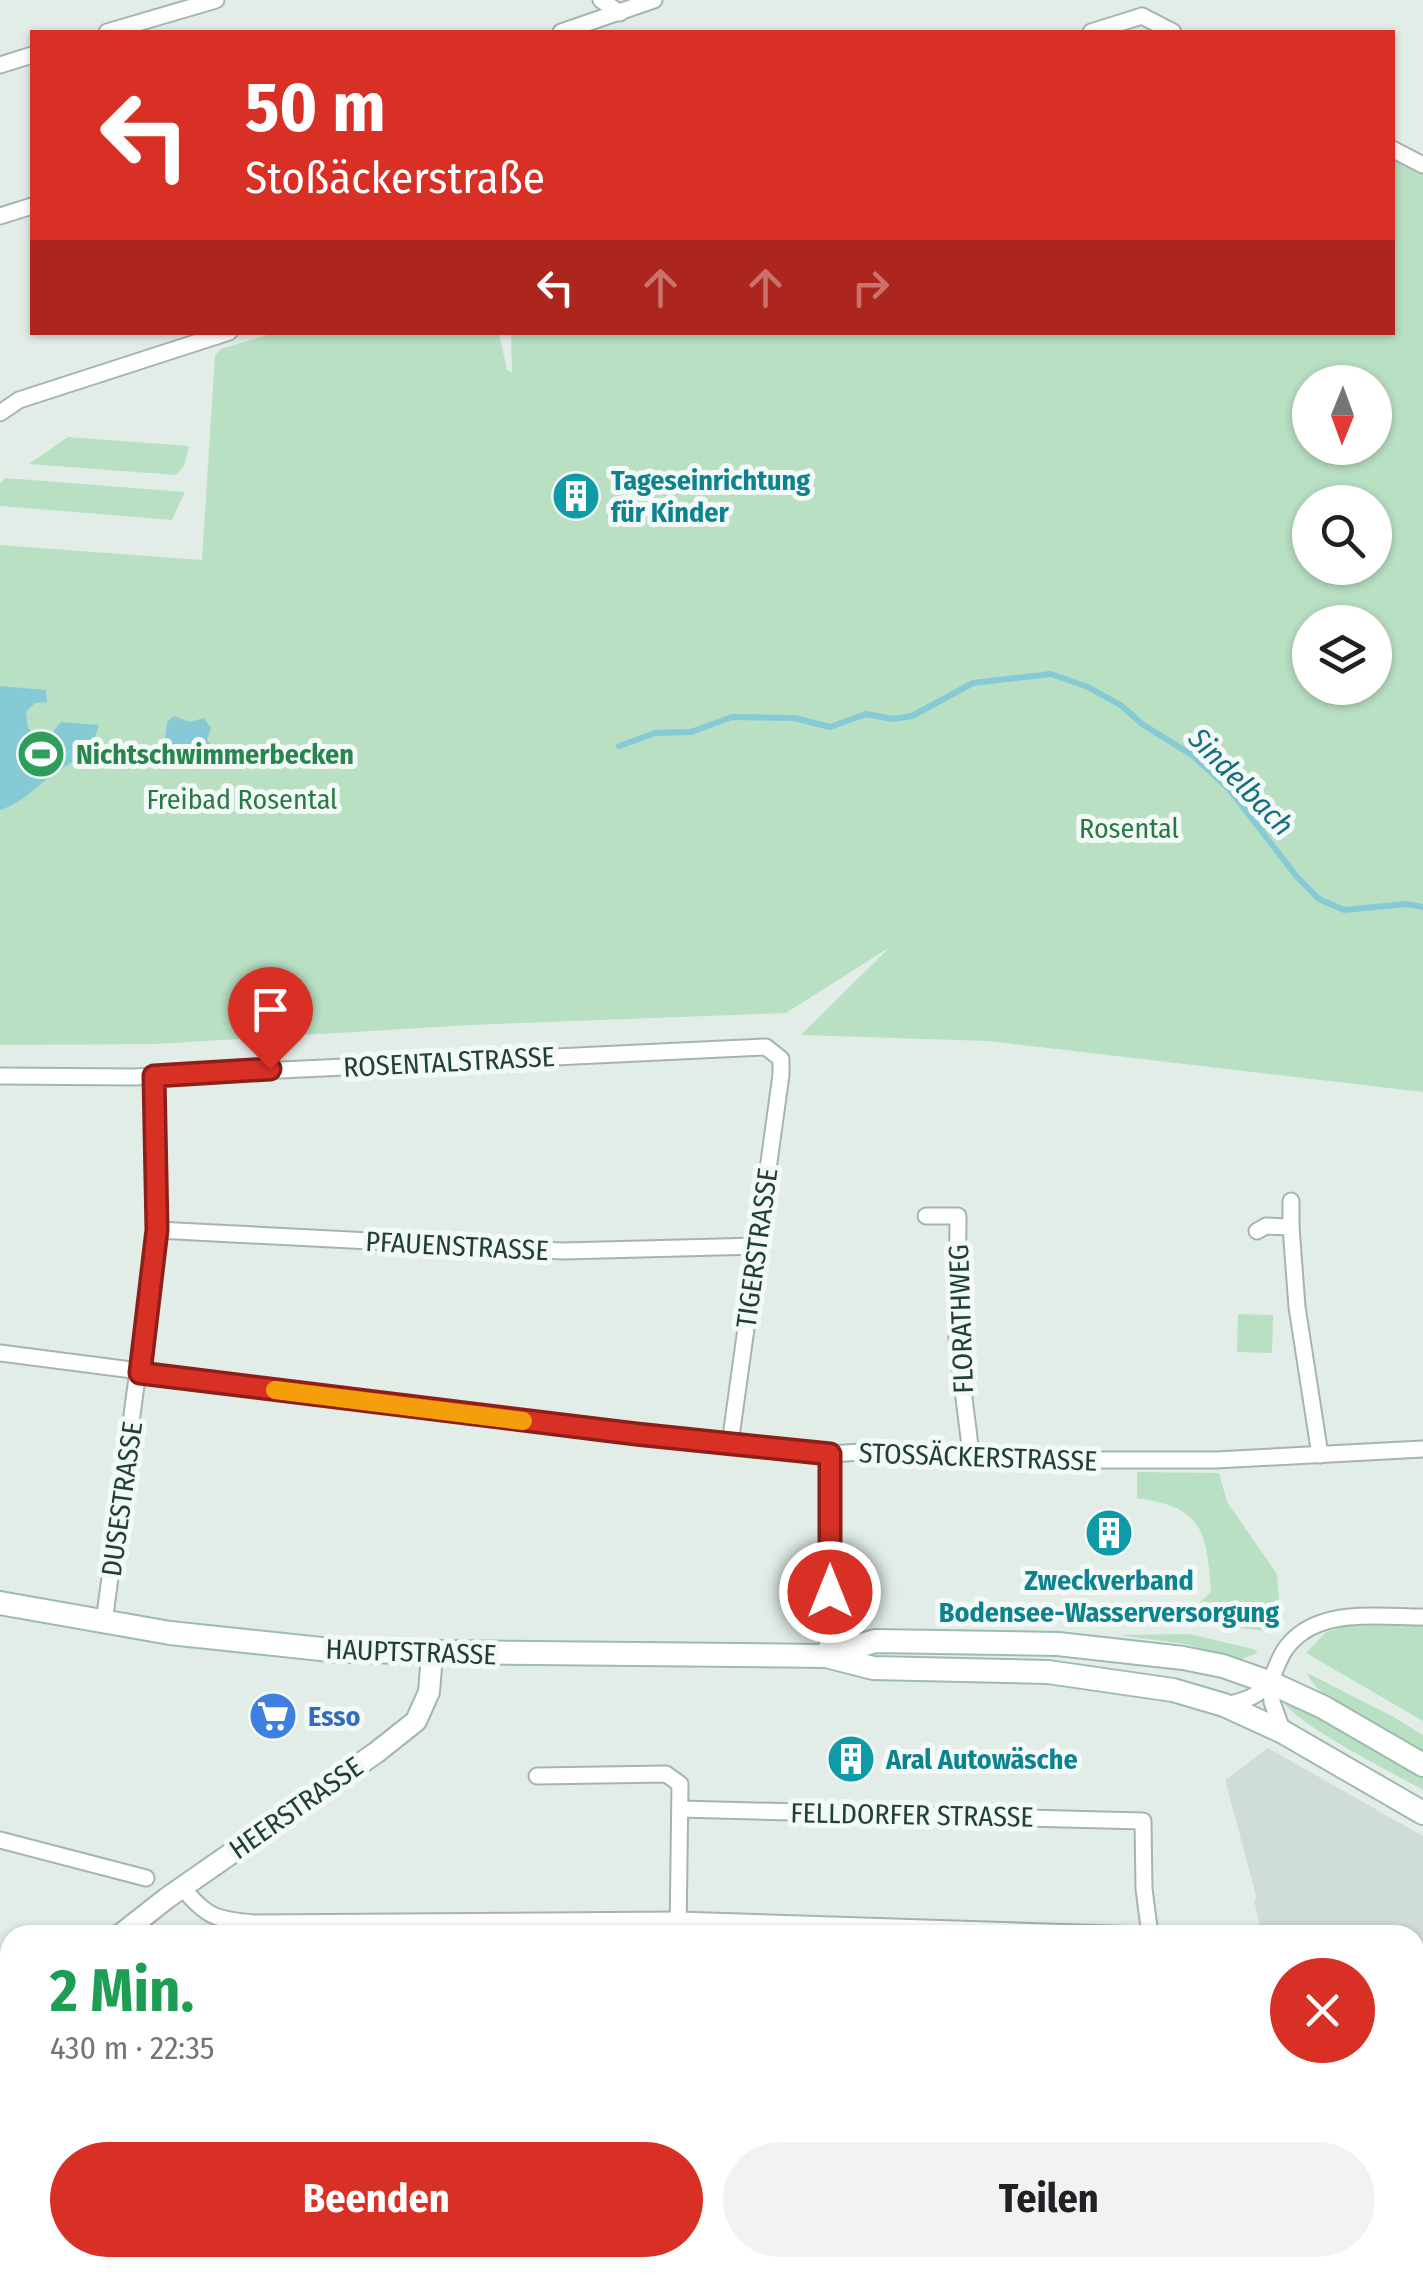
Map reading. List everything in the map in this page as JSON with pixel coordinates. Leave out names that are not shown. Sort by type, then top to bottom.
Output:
[{"type":"main road","name":"HAUPTSTRASSE","points":[[0,1603],[104,1622],[340,1651],[826,1656],[874,1668],[1048,1672],[1174,1690],[1224,1705],[1283,1732],[1423,1813]]},
{"type":"main road","name":"HAUPTSTRASSE","points":[[826,1656],[875,1641],[1058,1644],[1183,1658],[1224,1666],[1271,1684],[1323,1707],[1423,1764]]},
{"type":"main road","points":[[1174,1690],[1185,1681],[1188,1670],[1183,1658]]},
{"type":"street","points":[[115,30],[216,0]]},
{"type":"street","points":[[601,0],[620,14]]},
{"type":"street","points":[[568,30],[654,0]]},
{"type":"street","points":[[1095,30],[1144,8],[1171,30]]},
{"type":"street","points":[[0,65],[30,56]]},
{"type":"street","points":[[1395,151],[1423,165]]},
{"type":"street","points":[[0,216],[30,207]]},
{"type":"street","points":[[0,413],[19,400],[220,335]]},
{"type":"street","name":"ROSENTALSTRASSE","points":[[0,1076],[154,1076],[766,1047],[776,1052]]},
{"type":"street","name":"TIGERSTRASSE","points":[[730,1444],[782,1075],[781,1059],[776,1052]]},
{"type":"street","name":"DUSESTRASSE","points":[[104,1622],[157,1230],[154,1076]]},
{"type":"street","points":[[1291,1201],[1297,1307],[1320,1456]]},
{"type":"street","name":"FLORATHWEG","points":[[926,1216],[958,1216],[957,1342],[970,1454]]},
{"type":"street","points":[[1257,1230],[1266,1226],[1292,1227]]},
{"type":"street","name":"PFAUENSTRASSE","points":[[157,1230],[564,1251],[758,1246]]},
{"type":"street","name":"STOSSÄCKERSTRASSE","points":[[0,1353],[830,1454],[876,1451],[1092,1460],[1234,1460],[1423,1450]]},
{"type":"street","points":[[826,1656],[830,1627],[830,1454]]},
{"type":"street","points":[[1283,1732],[1272,1702],[1271,1684],[1291,1644],[1301,1633],[1355,1617],[1423,1617]]},
{"type":"street","name":"HEERSTRASSE","points":[[133,1925],[416,1721],[429,1692],[432,1654]]},
{"type":"street","points":[[1224,1705],[1244,1701],[1271,1684]]},
{"type":"street","points":[[536,1776],[666,1774],[680,1784],[678,1925]]},
{"type":"street","name":"FELLDORFER STRASSE","points":[[680,1808],[1144,1821],[1144,1888],[1149,1925]]},
{"type":"street","points":[[0,1840],[146,1878]]},
{"type":"street","points":[[182,1887],[200,1908],[216,1918],[234,1922],[456,1925]]},
{"type":"shaded area","points":[[1268,1748],[1423,1836],[1423,1925],[1260,1925],[1254,1900],[1257,1899],[1225,1780]]},
{"type":"green space","points":[[1395,159],[1423,174],[1423,1092],[988,1041],[801,1035],[890,947],[786,1013],[470,1025],[155,1044],[0,1045],[0,545],[202,560],[215,355],[221,349],[267,335],[499,335],[507,370],[512,372],[511,335],[1395,335]]},
{"type":"green space","points":[[68,437],[189,446],[184,466],[176,475],[29,464]]},
{"type":"green space","points":[[6,478],[185,492],[172,520],[0,506],[0,483]]},
{"type":"green space","points":[[1238,1314],[1273,1315],[1272,1353],[1237,1352]]},
{"type":"green space","points":[[1137,1472],[1219,1473],[1227,1502],[1277,1574],[1280,1612],[1264,1631],[1181,1620],[1211,1592],[1203,1537],[1188,1515],[1159,1502],[1137,1498]]},
{"type":"green space","points":[[1361,1621],[1423,1623],[1423,1721],[1306,1653],[1326,1632]]},
{"type":"green space","points":[[1189,1634],[1258,1653],[1241,1659],[1185,1644],[1118,1635]]},
{"type":"green space","points":[[1307,1673],[1423,1735],[1423,1751],[1341,1707]]},
{"type":"green space","points":[[1282,1699],[1423,1778],[1423,1790],[1323,1734],[1289,1709]]},
{"type":"water","name":"Nichtschwimmerbecken","points":[[0,686],[46,690],[47,702],[35,703],[26,712],[28,728],[37,736],[50,735],[61,722],[99,725],[91,746],[81,755],[0,810]]},
{"type":"water","points":[[174,716],[190,722],[204,718],[211,728],[207,740],[212,746],[189,760],[163,755],[167,722]]},
{"type":"waterway","name":"Sindelbach","points":[[619,746],[655,733],[691,732],[732,717],[794,718],[830,727],[866,714],[893,719],[912,716],[973,683],[1051,674],[1088,687],[1122,706],[1142,724],[1192,755],[1229,789],[1297,877],[1319,899],[1344,910],[1406,904],[1423,907]]},
{"type":"slow traffic","points":[[275,1390],[523,1421]]},
{"type":"place","name":"Tageseinrichtung für Kinder","points":[[576,496]]},
{"type":"place","name":"Nichtschwimmerbecken","points":[[41,754]]},
{"type":"place","name":"Zweckverband Bodensee-Wasserversorgung","points":[[1109,1533]]},
{"type":"place","name":"Esso","points":[[273,1716]]},
{"type":"place","name":"Aral Autowäsche","points":[[851,1759]]},
{"type":"route","points":[[270,1069],[154,1076],[157,1230],[140,1373],[830,1454],[830,1592]]},
{"type":"park label","name":"Freibad Rosental","points":[[242,799]]},
{"type":"park label","name":"Rosental","points":[[1129,828]]}]
